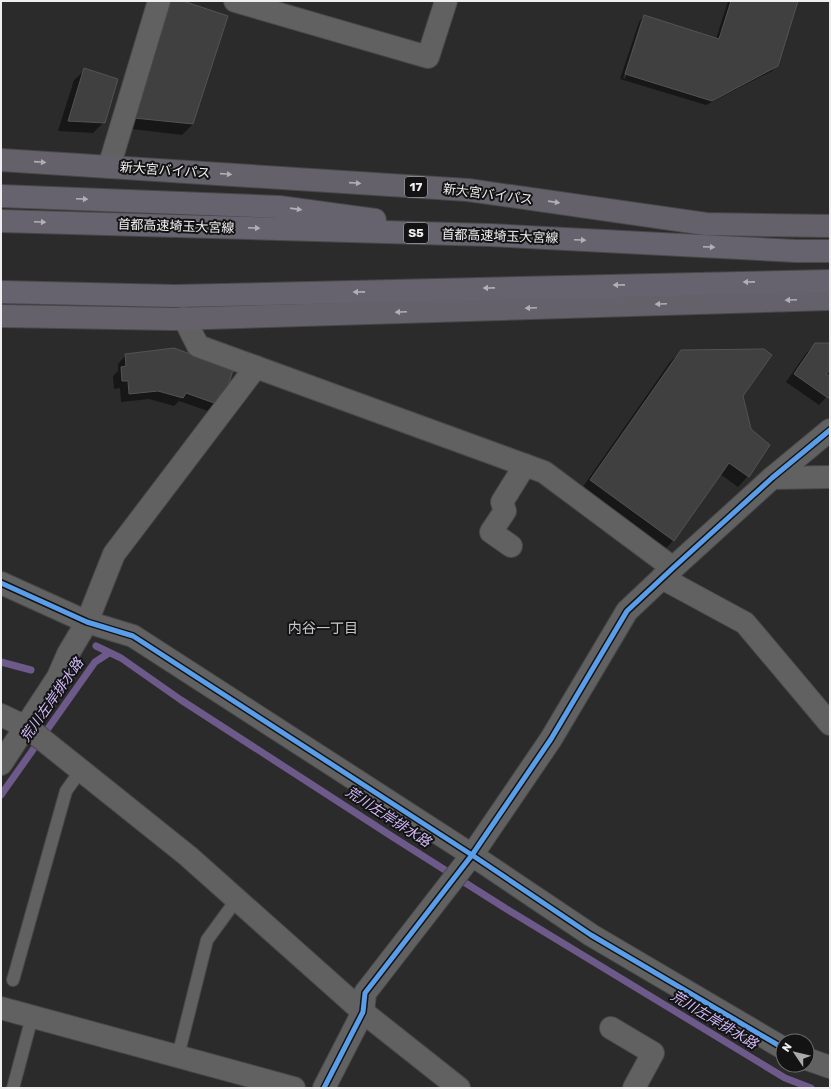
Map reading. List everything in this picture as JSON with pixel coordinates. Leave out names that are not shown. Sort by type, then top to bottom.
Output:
[{"type":"highway","name":"新大宮バイパス","points":[[1,160],[468,190],[706,224],[830,226]]},
{"type":"highway","points":[[1,196],[279,207],[489,235]]},
{"type":"highway","name":"首都高速埼玉大宮線","points":[[1,221],[489,235],[796,251],[830,251]]},
{"type":"highway","points":[[1,292],[175,296],[830,281]]},
{"type":"highway","points":[[1,316],[173,319],[830,299]]},
{"type":"street","points":[[109,167],[159,1]]},
{"type":"street","points":[[235,1],[428,57],[446,1]]},
{"type":"street","points":[[184,318],[198,346],[544,472],[667,573],[744,623],[830,724]]},
{"type":"street","points":[[1,764],[36,735],[58,676],[68,654],[85,625],[114,554],[256,367]]},
{"type":"street","points":[[324,1088],[363,1012],[365,993],[448,888],[551,739],[627,611],[772,478],[830,430]]},
{"type":"street","points":[[511,546],[491,532],[505,511],[502,502],[524,465]]},
{"type":"street","points":[[772,478],[830,477]]},
{"type":"street","points":[[1,583],[85,625],[133,636],[468,860],[591,935],[775,1043]]},
{"type":"street","points":[[1,715],[36,735],[188,856],[363,1012],[459,1088]]},
{"type":"street","points":[[1,1008],[294,1088]]},
{"type":"street","points":[[611,1028],[653,1053],[634,1088]]},
{"type":"street","points":[[815,1062],[830,1067]]},
{"type":"lane","points":[[13,980],[66,791],[81,770]]},
{"type":"lane","points":[[178,1056],[207,940],[237,899]]},
{"type":"lane","points":[[12,1088],[32,1017]]},
{"type":"building","points":[[171,1],[183,1],[228,16],[193,124],[134,118]]},
{"type":"building","points":[[731,1],[798,1],[778,66],[712,101],[625,74],[644,15],[719,39]]},
{"type":"building","points":[[84,68],[118,79],[105,123],[68,121]]},
{"type":"building","points":[[815,343],[830,343],[830,369],[826,374],[830,377],[830,395],[828,398],[794,374]]},
{"type":"building","points":[[174,348],[233,370],[225,396],[220,394],[217,404],[186,393],[183,398],[158,391],[129,394],[128,381],[122,381],[121,367],[126,366],[125,354]]},
{"type":"building","points":[[764,349],[772,355],[743,396],[751,429],[770,445],[749,477],[729,463],[674,541],[590,480],[681,350]]},
{"type":"waterway","name":"荒川左岸排水路","points":[[96,646],[121,658],[181,700],[505,908],[785,1078],[811,1088]]},
{"type":"waterway","name":"荒川左岸排水路","points":[[1,795],[95,662],[109,653]]},
{"type":"waterway","points":[[1,662],[31,670]]},
{"type":"cycle path","points":[[324,1088],[363,1012],[365,993],[472,855],[551,739],[627,611],[772,478],[830,430]]},
{"type":"cycle path","points":[[1,583],[87,622],[133,636],[472,855],[591,935],[775,1043]]},
{"type":"district","name":"内谷一丁目","points":[[323,628]]}]
